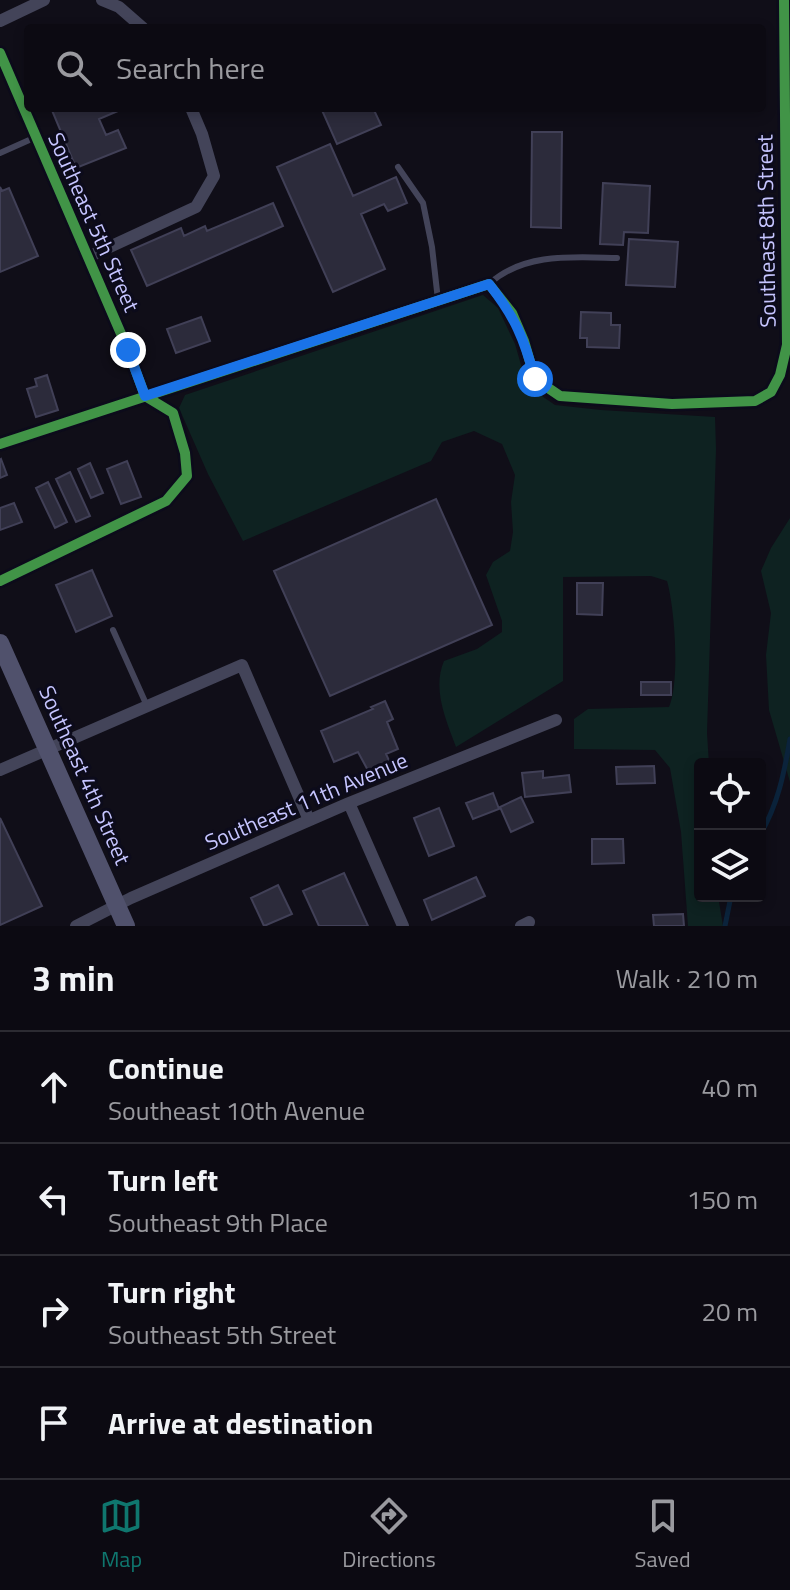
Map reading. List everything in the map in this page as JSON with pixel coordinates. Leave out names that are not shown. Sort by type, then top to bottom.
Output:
[{"type":"street","points":[[0,21],[44,0]]},
{"type":"street","points":[[102,0],[119,7],[138,24]]},
{"type":"street","name":"Southeast 8th Street","points":[[489,284],[512,313],[535,379],[560,396],[672,404],[755,401],[771,392],[780,375],[787,345],[784,0]]},
{"type":"street","name":"Southeast 5th Street","points":[[0,53],[24,109]]},
{"type":"street","name":"Southeast 5th Street","points":[[25,112],[145,396]]},
{"type":"street","points":[[88,257],[196,207],[214,176],[193,112]]},
{"type":"street","points":[[0,444],[489,284]]},
{"type":"street","points":[[0,581],[166,501],[180,485],[187,476],[185,453],[173,413],[145,396]]},
{"type":"street","name":"Southeast 4th Street","points":[[0,643],[126,926]]},
{"type":"street","points":[[0,770],[242,665],[309,820]]},
{"type":"street","name":"Southeast 11th Avenue","points":[[76,926],[131,898],[309,820],[556,720]]},
{"type":"street","points":[[349,803],[403,926]]},
{"type":"lane","points":[[0,153],[36,137]]},
{"type":"lane","points":[[398,167],[423,203],[438,300]]},
{"type":"lane","points":[[489,284],[502,272],[551,257],[617,258]]},
{"type":"lane","points":[[113,630],[147,706]]},
{"type":"green space","points":[[483,295],[498,308],[515,344],[527,386],[555,405],[715,417],[709,758],[694,758],[694,902],[719,902],[723,926],[688,926],[681,832],[670,768],[655,750],[574,749],[574,719],[588,709],[669,707],[674,681],[675,645],[667,581],[651,576],[563,577],[563,681],[456,747],[440,693],[444,661],[477,649],[502,632],[502,621],[486,575],[493,562],[510,551],[513,532],[511,502],[515,475],[502,444],[474,431],[442,442],[431,461],[243,541],[208,474],[179,408],[185,395]]},
{"type":"green space","points":[[790,518],[790,782],[769,710],[766,655],[771,613],[761,571]]},
{"type":"building","points":[[53,112],[116,112],[99,119],[106,135],[118,130],[126,148],[76,168]]},
{"type":"building","points":[[323,112],[375,112],[381,125],[337,144]]},
{"type":"building","points":[[532,132],[562,132],[561,228],[531,227]]},
{"type":"building","points":[[330,144],[353,196],[396,177],[407,203],[388,211],[384,204],[361,214],[385,269],[333,292],[277,167]]},
{"type":"building","points":[[603,183],[650,186],[648,233],[624,232],[623,245],[600,244]]},
{"type":"building","points":[[0,187],[2,191],[9,188],[38,256],[0,272]]},
{"type":"building","points":[[273,203],[283,226],[147,286],[131,250],[181,228],[184,236],[205,226],[207,231]]},
{"type":"building","points":[[629,239],[678,242],[675,287],[626,285]]},
{"type":"building","points":[[581,312],[611,313],[611,325],[620,325],[619,348],[587,347],[587,338],[580,338]]},
{"type":"building","points":[[201,317],[210,341],[176,353],[167,329]]},
{"type":"building","points":[[47,375],[58,410],[36,417],[27,389],[37,386],[35,379]]},
{"type":"building","points":[[0,460],[7,475],[0,478]]},
{"type":"building","points":[[127,461],[141,497],[121,504],[107,469]]},
{"type":"building","points":[[90,463],[103,493],[91,498],[78,469]]},
{"type":"building","points":[[70,472],[90,516],[76,522],[56,479]]},
{"type":"building","points":[[48,482],[67,522],[55,528],[36,488]]},
{"type":"building","points":[[436,499],[492,625],[330,696],[274,571]]},
{"type":"building","points":[[14,503],[22,522],[0,530],[0,508]]},
{"type":"building","points":[[92,570],[112,616],[76,632],[56,585]]},
{"type":"building","points":[[577,583],[603,583],[602,615],[577,614]]},
{"type":"building","points":[[641,682],[671,682],[671,695],[641,695]]},
{"type":"building","points":[[385,701],[393,719],[387,722],[398,749],[386,754],[392,767],[371,776],[358,752],[334,762],[321,731]]},
{"type":"building","points":[[654,766],[655,783],[617,784],[616,767]]},
{"type":"building","points":[[543,771],[543,778],[569,775],[571,792],[525,797],[522,773]]},
{"type":"building","points":[[493,793],[499,809],[473,819],[466,803]]},
{"type":"building","points":[[521,797],[533,822],[511,832],[500,807]]},
{"type":"building","points":[[439,808],[454,846],[429,856],[414,818]]},
{"type":"building","points":[[0,818],[42,906],[0,925]]},
{"type":"building","points":[[592,839],[623,839],[624,863],[592,864]]},
{"type":"building","points":[[344,873],[368,926],[319,926],[303,891]]},
{"type":"building","points":[[476,877],[485,896],[432,920],[424,900]]},
{"type":"building","points":[[278,885],[292,914],[264,926],[251,898]]},
{"type":"building","points":[[683,914],[684,926],[654,926],[653,915]]},
{"type":"waterway","points":[[762,830],[780,788],[790,739]]},
{"type":"waterway","points":[[725,926],[730,902]]},
{"type":"cycle path","points":[[0,444],[489,284],[512,313],[535,379],[560,396],[672,404],[755,401],[771,392],[780,375],[787,345],[784,0]]},
{"type":"cycle path","points":[[0,53],[24,109]]},
{"type":"cycle path","points":[[0,581],[166,501],[187,476],[185,453],[173,413],[145,396],[25,112]]},
{"type":"route","points":[[128,350],[145,396],[489,284],[512,313],[535,379]]}]
